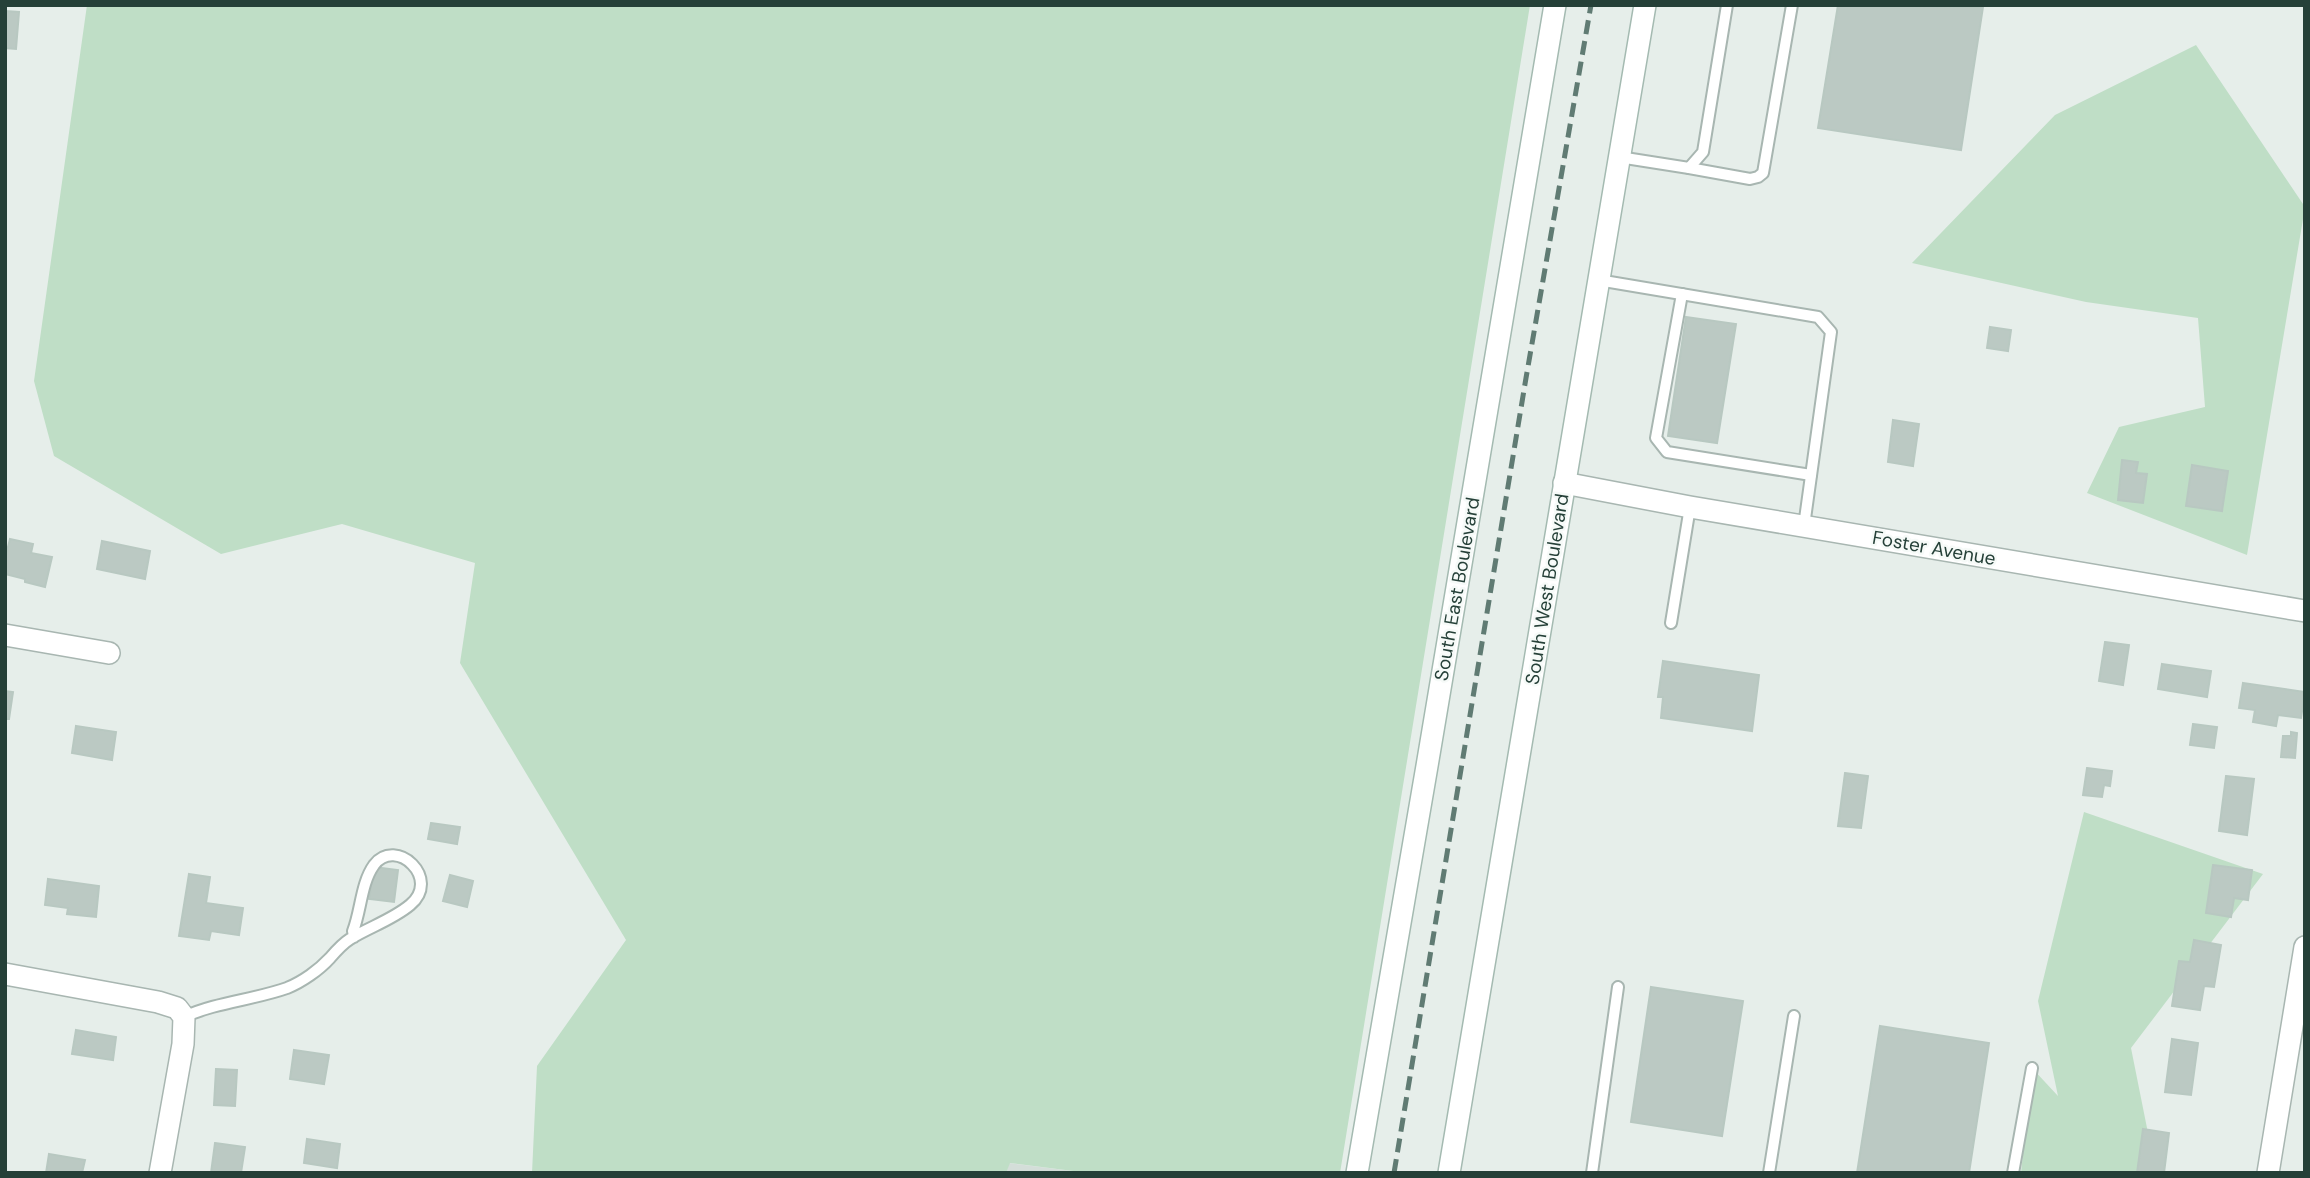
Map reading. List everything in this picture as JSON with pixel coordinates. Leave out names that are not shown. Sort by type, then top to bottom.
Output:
[{"type":"main road","name":"South East Boulevard","points":[[1357,1173],[1555,5]]},
{"type":"main road","name":"South West Boulevard","points":[[1449,1173],[1645,5]]},
{"type":"main road","name":"Foster Avenue","points":[[1564,482],[1690,507],[2305,611]]},
{"type":"main road","points":[[5,635],[109,653]]},
{"type":"main road","points":[[2268,1173],[2305,947]]},
{"type":"main road","points":[[5,974],[159,1002],[177,1008],[184,1017],[183,1044],[160,1173]]},
{"type":"lane","points":[[1689,168],[1703,152],[1727,5]]},
{"type":"lane","points":[[1619,157],[1750,179],[1763,173],[1792,5]]},
{"type":"lane","points":[[1598,280],[1818,317],[1831,332],[1804,526]]},
{"type":"lane","points":[[1682,294],[1656,438],[1667,453],[1811,475]]},
{"type":"lane","points":[[1671,623],[1690,507]]},
{"type":"lane","points":[[184,1017],[221,1004],[289,987],[319,968],[354,937],[399,913],[417,899],[421,878],[416,868],[404,858],[393,855],[383,857],[374,865],[353,931],[354,937]]},
{"type":"lane","points":[[1592,1173],[1618,987]]},
{"type":"lane","points":[[1769,1173],[1794,1016]]},
{"type":"lane","points":[[2013,1173],[2032,1068]]},
{"type":"shaded area","points":[[1009,1163],[1089,1173],[1006,1173]]},
{"type":"green space","points":[[87,5],[1530,5],[1340,1173],[1089,1173],[1010,1163],[1006,1173],[532,1173],[537,1066],[626,940],[460,663],[475,563],[342,524],[221,554],[54,456],[34,381]]},
{"type":"green space","points":[[2196,45],[2305,207],[2247,555],[2087,493],[2119,427],[2205,407],[2198,318],[2086,302],[1912,263],[2055,115]]},
{"type":"green space","points":[[2084,812],[2263,874],[2131,1048],[2156,1173],[2021,1173],[2032,1068],[2058,1096],[2038,1001]]},
{"type":"building","points":[[1838,5],[1983,7],[1961,150],[1818,128]]},
{"type":"building","points":[[5,11],[19,12],[16,49],[5,48]]},
{"type":"building","points":[[1686,317],[1736,324],[1717,443],[1668,436]]},
{"type":"building","points":[[1990,327],[2011,330],[2008,351],[1987,348]]},
{"type":"building","points":[[1893,420],[1919,424],[1913,466],[1888,462]]},
{"type":"building","points":[[2122,460],[2138,462],[2136,473],[2147,474],[2143,503],[2118,500]]},
{"type":"building","points":[[2192,465],[2228,471],[2222,511],[2186,506]]},
{"type":"building","points":[[10,539],[33,544],[31,553],[52,557],[45,587],[5,574],[5,559]]},
{"type":"building","points":[[102,541],[150,551],[145,579],[97,569]]},
{"type":"building","points":[[2105,642],[2129,645],[2123,685],[2099,681]]},
{"type":"building","points":[[1663,661],[1759,675],[1752,731],[1661,718],[1663,697],[1658,697]]},
{"type":"building","points":[[2162,664],[2211,671],[2207,697],[2158,689]]},
{"type":"building","points":[[2243,683],[2305,692],[2301,718],[2278,715],[2276,726],[2253,722],[2255,710],[2239,708]]},
{"type":"building","points":[[5,691],[13,692],[9,719],[5,719]]},
{"type":"building","points":[[2193,724],[2217,727],[2214,748],[2190,745]]},
{"type":"building","points":[[76,726],[116,732],[112,760],[72,753]]},
{"type":"building","points":[[2291,732],[2297,733],[2295,758],[2281,757],[2283,736],[2291,736]]},
{"type":"building","points":[[2087,768],[2112,771],[2110,786],[2104,785],[2102,797],[2083,795]]},
{"type":"building","points":[[1845,773],[1868,776],[1861,828],[1838,826]]},
{"type":"building","points":[[2226,776],[2254,779],[2247,835],[2219,831]]},
{"type":"building","points":[[431,823],[460,827],[457,844],[428,839]]},
{"type":"building","points":[[2213,865],[2252,870],[2248,900],[2234,898],[2231,917],[2206,913]]},
{"type":"building","points":[[374,867],[398,870],[394,902],[369,899]]},
{"type":"building","points":[[189,874],[210,877],[206,903],[243,908],[239,935],[211,931],[209,940],[179,936]]},
{"type":"building","points":[[450,875],[473,881],[467,907],[443,901]]},
{"type":"building","points":[[48,879],[99,886],[96,917],[67,914],[68,908],[45,905]]},
{"type":"building","points":[[2194,940],[2221,945],[2214,987],[2204,986],[2200,1010],[2172,1006],[2179,961],[2190,962]]},
{"type":"building","points":[[1651,987],[1743,1001],[1722,1136],[1631,1122]]},
{"type":"building","points":[[1880,1026],[1989,1043],[1969,1173],[1857,1173]]},
{"type":"building","points":[[76,1030],[116,1037],[113,1060],[72,1054]]},
{"type":"building","points":[[2172,1039],[2198,1043],[2191,1095],[2165,1092]]},
{"type":"building","points":[[294,1050],[329,1055],[324,1084],[290,1079]]},
{"type":"building","points":[[216,1069],[237,1070],[235,1106],[214,1105]]},
{"type":"building","points":[[2143,1129],[2169,1133],[2164,1173],[2137,1173]]},
{"type":"building","points":[[307,1139],[340,1144],[337,1168],[304,1163]]},
{"type":"building","points":[[215,1143],[245,1147],[241,1173],[211,1173]]},
{"type":"building","points":[[49,1154],[85,1160],[82,1173],[46,1173]]},
{"type":"railway","points":[[1394,1173],[1591,5]]}]
